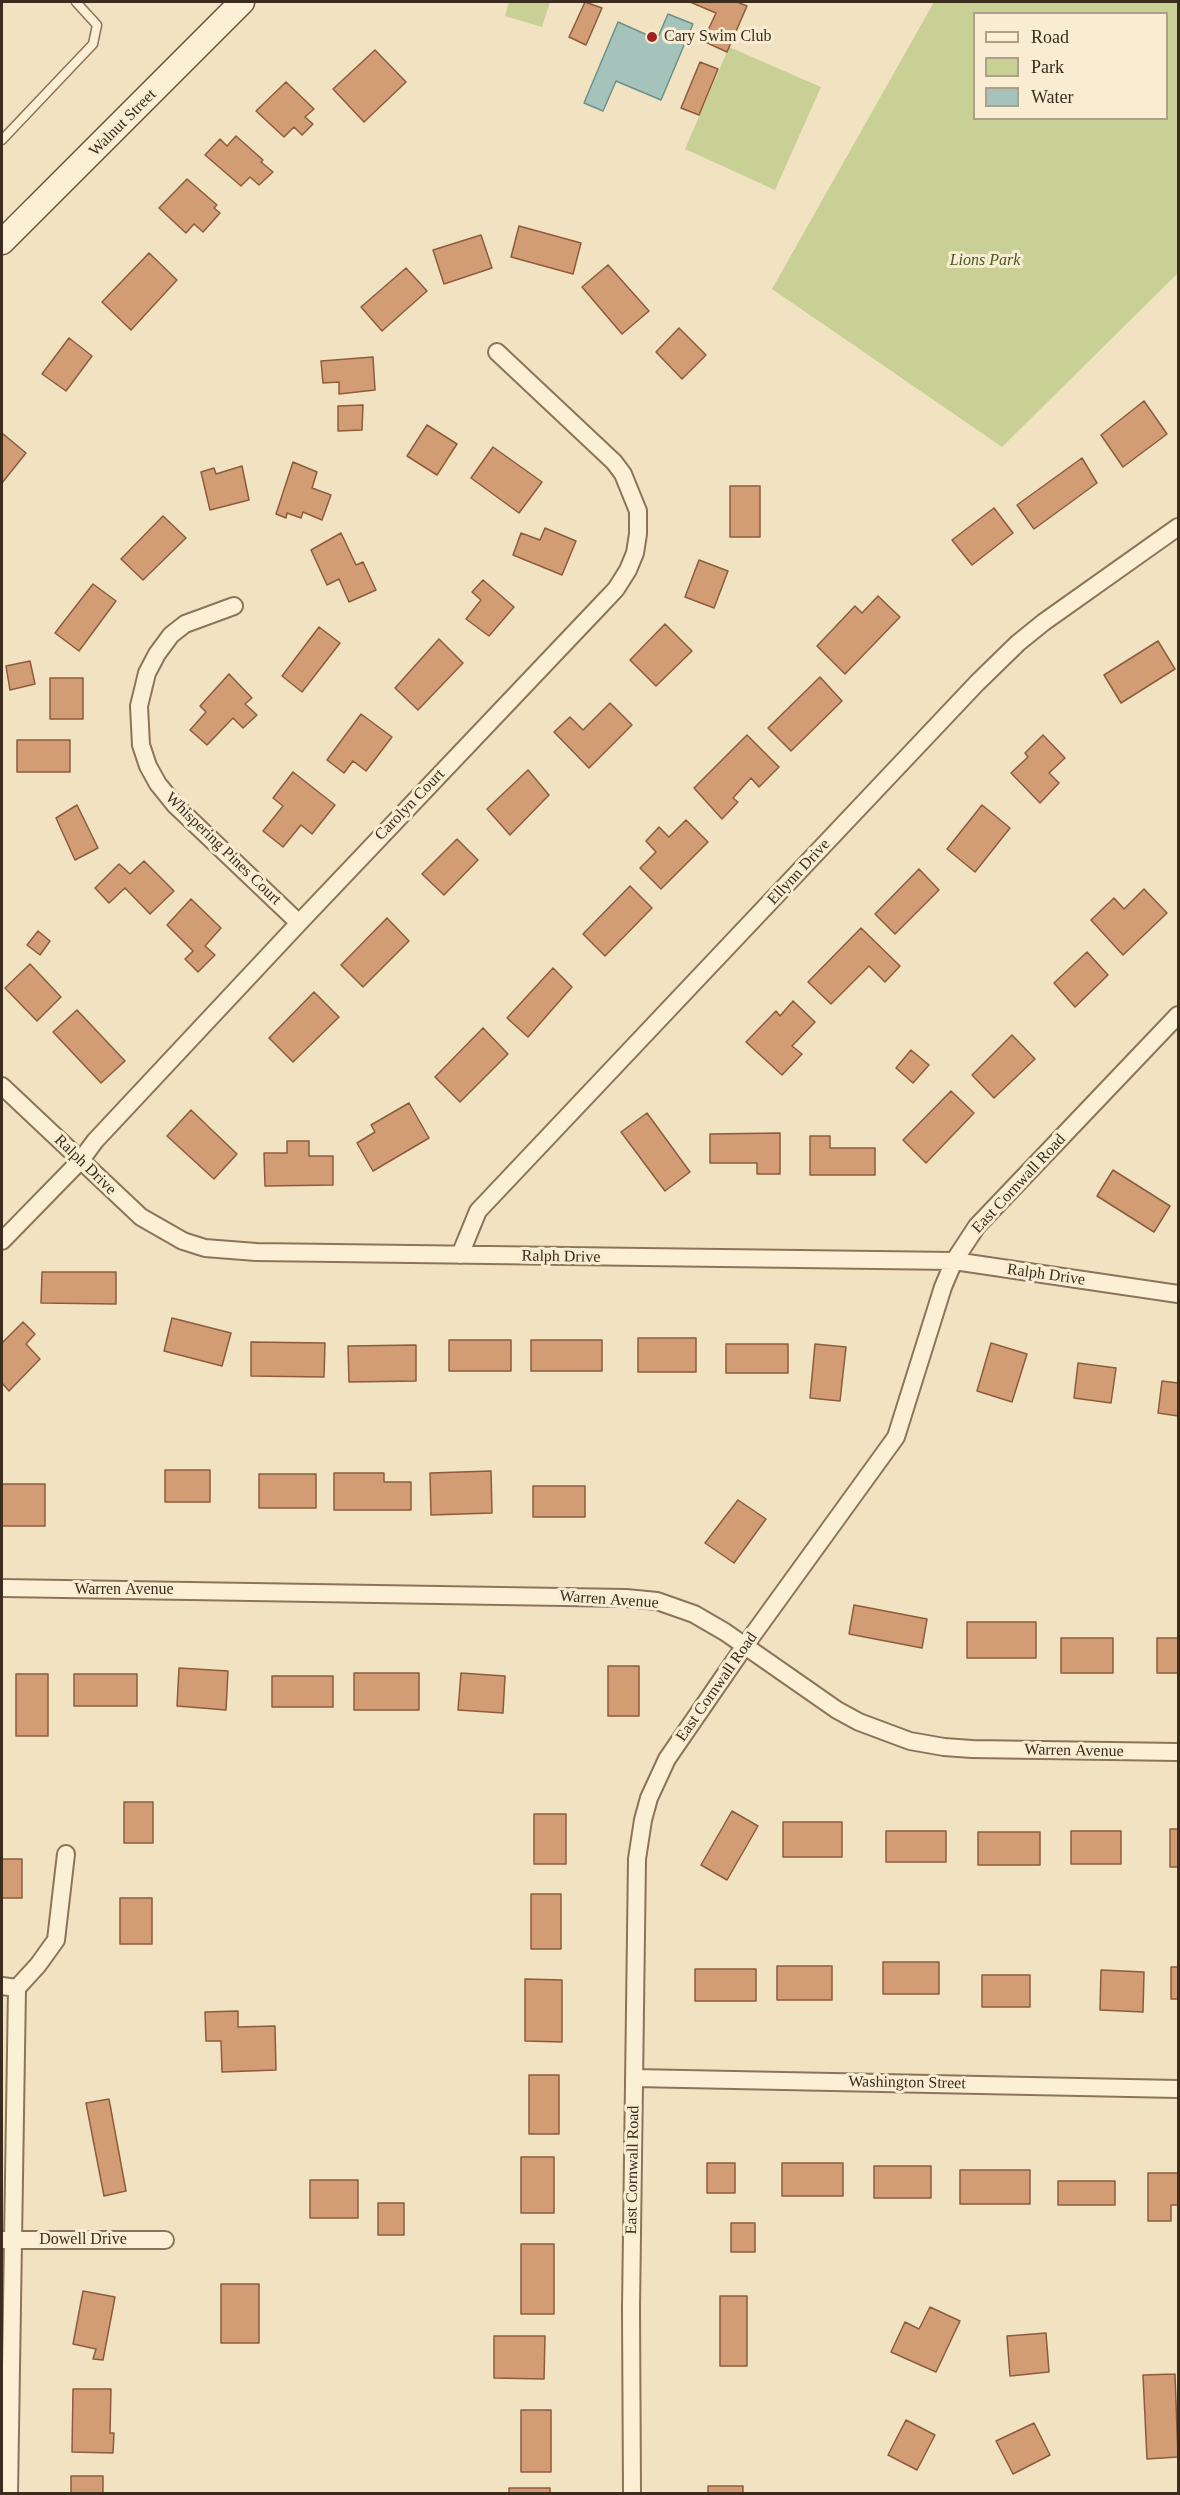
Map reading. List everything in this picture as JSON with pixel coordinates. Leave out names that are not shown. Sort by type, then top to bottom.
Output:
[{"type":"main road","name":"Walnut Street","points":[[2,242],[242,2]]},
{"type":"street","name":"Carolyn Court","points":[[2,1241],[81,1160],[95,1141],[299,922],[616,589],[635,553],[638,534],[638,511],[623,474],[614,462],[496,352]]},
{"type":"street","name":"Ellynn Drive","points":[[460,1255],[478,1211],[977,683],[1018,643],[1044,622],[1179,527]]},
{"type":"street","name":"Whispering Pines Court","points":[[234,606],[185,624],[171,635],[157,654],[147,673],[139,706],[141,745],[148,766],[158,784],[175,805],[299,922]]},
{"type":"street","name":"East Cornwall Road","points":[[633,2493],[631,2308],[637,1859],[649,1798],[668,1759],[744,1647],[896,1437],[943,1287],[954,1261],[977,1227],[1179,1015]]},
{"type":"street","name":"Ralph Drive","points":[[2,1086],[141,1217],[183,1241],[205,1248],[229,1251],[954,1261],[1179,1294]]},
{"type":"street","name":"Warren Avenue","points":[[2,1588],[626,1598],[676,1606],[718,1628],[837,1710],[867,1725],[910,1741],[972,1749],[1179,1752]]},
{"type":"street","points":[[9,2493],[9,1987],[38,1965],[56,1940],[66,1854]]},
{"type":"street","name":"Washington Street","points":[[635,2078],[1179,2089]]},
{"type":"street","name":"Dowell Drive","points":[[8,2240],[165,2240]]},
{"type":"lane","points":[[2,140],[93,44],[97,25],[76,2]]},
{"type":"green space","points":[[509,2],[550,2],[542,27],[505,16]]},
{"type":"green space","name":"Lions Park","points":[[934,2],[1178,2],[1178,273],[1002,447],[772,289]]},
{"type":"green space","points":[[729,47],[821,87],[775,190],[685,149]]},
{"type":"water","points":[[668,14],[693,24],[661,100],[616,81],[603,111],[584,103],[618,22],[654,38],[658,37]]},
{"type":"building","points":[[585,2],[602,8],[586,45],[569,37]]},
{"type":"building","points":[[690,2],[737,2],[747,6],[727,52],[703,41],[716,13]]},
{"type":"building","points":[[375,50],[406,82],[364,122],[333,89]]},
{"type":"building","points":[[700,62],[718,69],[699,115],[681,108]]},
{"type":"building","points":[[286,82],[314,109],[305,117],[313,124],[302,135],[294,127],[284,137],[256,111]]},
{"type":"building","points":[[236,136],[273,172],[259,185],[250,177],[241,186],[205,155],[220,139],[227,146]]},
{"type":"building","points":[[187,179],[217,205],[214,208],[220,213],[203,232],[194,224],[186,233],[159,208]]},
{"type":"building","points":[[519,226],[581,243],[573,274],[511,257]]},
{"type":"building","points":[[481,235],[492,268],[444,284],[433,250]]},
{"type":"building","points":[[149,253],[177,280],[131,330],[102,302]]},
{"type":"building","points":[[608,265],[649,311],[622,334],[582,287]]},
{"type":"building","points":[[406,268],[427,291],[382,331],[361,307]]},
{"type":"building","points":[[679,328],[706,355],[682,379],[656,352]]},
{"type":"building","points":[[69,338],[92,356],[66,391],[42,374]]},
{"type":"building","points":[[373,357],[375,390],[339,394],[339,382],[323,383],[321,361]]},
{"type":"building","points":[[1144,401],[1167,434],[1123,467],[1101,435]]},
{"type":"building","points":[[363,405],[362,430],[338,431],[338,406]]},
{"type":"building","points":[[427,425],[457,444],[437,475],[407,456]]},
{"type":"building","points":[[2,433],[26,453],[2,483]]},
{"type":"building","points":[[493,447],[542,482],[519,513],[471,478]]},
{"type":"building","points":[[1082,458],[1097,483],[1034,529],[1017,505]]},
{"type":"building","points":[[293,462],[317,472],[312,488],[331,495],[322,520],[303,512],[301,518],[287,513],[286,518],[276,514]]},
{"type":"building","points":[[242,466],[249,500],[210,510],[201,472],[214,468],[216,474]]},
{"type":"building","points":[[730,486],[760,486],[760,537],[730,537]]},
{"type":"building","points":[[994,508],[1013,533],[972,565],[952,540]]},
{"type":"building","points":[[163,516],[186,538],[143,580],[121,559]]},
{"type":"building","points":[[545,528],[576,541],[562,575],[513,555],[521,533],[540,540]]},
{"type":"building","points":[[341,533],[356,565],[363,562],[376,590],[349,602],[339,579],[327,585],[311,550]]},
{"type":"building","points":[[699,560],[728,571],[714,608],[685,597]]},
{"type":"building","points":[[483,580],[514,607],[489,636],[466,619],[481,600],[472,592]]},
{"type":"building","points":[[93,584],[116,601],[79,651],[55,633]]},
{"type":"building","points":[[878,596],[900,617],[845,674],[817,646],[855,606],[862,613]]},
{"type":"building","points":[[665,624],[692,651],[656,686],[630,660]]},
{"type":"building","points":[[319,627],[340,643],[302,692],[282,676]]},
{"type":"building","points":[[439,639],[463,663],[418,710],[395,688]]},
{"type":"building","points":[[1158,641],[1175,669],[1121,703],[1104,675]]},
{"type":"building","points":[[30,661],[35,684],[10,690],[6,666]]},
{"type":"building","points":[[229,674],[252,698],[245,704],[257,715],[243,728],[233,718],[207,745],[190,730],[206,712],[200,706]]},
{"type":"building","points":[[820,677],[842,701],[791,751],[768,728]]},
{"type":"building","points":[[50,678],[83,678],[83,719],[50,719]]},
{"type":"building","points":[[610,703],[632,725],[589,768],[554,732],[570,717],[583,730]]},
{"type":"building","points":[[361,714],[392,737],[366,771],[353,761],[344,773],[327,760]]},
{"type":"building","points":[[747,735],[779,767],[759,787],[751,778],[733,798],[738,802],[722,819],[694,788]]},
{"type":"building","points":[[1043,735],[1065,758],[1049,773],[1059,783],[1040,803],[1011,773],[1028,757],[1025,753]]},
{"type":"building","points":[[17,740],[70,740],[70,772],[17,772]]},
{"type":"building","points":[[528,770],[549,795],[510,835],[487,809]]},
{"type":"building","points":[[293,772],[335,805],[312,834],[301,825],[283,847],[263,831],[283,806],[273,798]]},
{"type":"building","points":[[77,805],[98,848],[75,860],[56,818]]},
{"type":"building","points":[[982,805],[1010,828],[975,872],[947,849]]},
{"type":"building","points":[[686,820],[708,842],[661,889],[640,868],[656,852],[646,841],[659,827],[669,837]]},
{"type":"building","points":[[457,839],[478,860],[444,895],[422,874]]},
{"type":"building","points":[[144,861],[174,891],[150,914],[125,888],[109,903],[95,888],[119,864],[130,874]]},
{"type":"building","points":[[919,869],[939,890],[895,934],[875,914]]},
{"type":"building","points":[[630,886],[652,908],[605,956],[583,934]]},
{"type":"building","points":[[1144,889],[1167,913],[1123,955],[1091,920],[1114,898],[1124,909]]},
{"type":"building","points":[[191,899],[221,928],[205,946],[215,955],[198,972],[185,959],[193,951],[167,925]]},
{"type":"building","points":[[387,918],[409,941],[363,987],[341,965]]},
{"type":"building","points":[[861,928],[900,966],[885,982],[869,966],[831,1004],[808,982]]},
{"type":"building","points":[[38,931],[50,941],[40,955],[27,945]]},
{"type":"building","points":[[1087,952],[1108,975],[1075,1007],[1054,983]]},
{"type":"building","points":[[30,964],[61,997],[37,1021],[5,988]]},
{"type":"building","points":[[553,968],[572,987],[528,1037],[507,1018]]},
{"type":"building","points":[[314,992],[339,1017],[293,1062],[269,1038]]},
{"type":"building","points":[[793,1001],[815,1022],[792,1046],[802,1054],[782,1075],[746,1042],[776,1011],[780,1016]]},
{"type":"building","points":[[77,1010],[125,1061],[101,1083],[53,1032]]},
{"type":"building","points":[[483,1028],[508,1054],[460,1102],[435,1077]]},
{"type":"building","points":[[1012,1035],[1035,1059],[994,1098],[972,1075]]},
{"type":"building","points":[[911,1050],[929,1065],[913,1083],[896,1068]]},
{"type":"building","points":[[951,1091],[974,1113],[926,1163],[903,1140]]},
{"type":"building","points":[[409,1103],[429,1138],[373,1171],[357,1143],[375,1132],[371,1125]]},
{"type":"building","points":[[191,1110],[237,1154],[214,1179],[167,1136]]},
{"type":"building","points":[[647,1113],[690,1172],[665,1191],[621,1132]]},
{"type":"building","points":[[780,1133],[780,1174],[757,1174],[757,1163],[710,1163],[710,1134]]},
{"type":"building","points":[[810,1136],[830,1136],[830,1148],[875,1148],[875,1175],[810,1175]]},
{"type":"building","points":[[287,1141],[309,1141],[309,1156],[333,1156],[333,1185],[265,1186],[264,1153],[287,1153]]},
{"type":"building","points":[[1113,1170],[1170,1206],[1154,1232],[1097,1196]]},
{"type":"building","points":[[42,1272],[116,1272],[116,1304],[41,1303]]},
{"type":"building","points":[[172,1318],[231,1333],[222,1366],[164,1351]]},
{"type":"building","points":[[23,1322],[35,1334],[26,1344],[40,1359],[9,1391],[2,1383],[2,1343]]},
{"type":"building","points":[[638,1338],[696,1338],[696,1372],[638,1372]]},
{"type":"building","points":[[449,1340],[511,1340],[511,1371],[449,1371]]},
{"type":"building","points":[[531,1340],[602,1340],[602,1371],[531,1371]]},
{"type":"building","points":[[251,1342],[325,1343],[324,1377],[251,1376]]},
{"type":"building","points":[[991,1343],[1027,1354],[1012,1402],[977,1391]]},
{"type":"building","points":[[726,1344],[788,1344],[788,1373],[726,1373]]},
{"type":"building","points":[[815,1344],[846,1347],[840,1401],[810,1398]]},
{"type":"building","points":[[416,1345],[416,1381],[349,1382],[348,1346]]},
{"type":"building","points":[[1078,1363],[1116,1368],[1111,1403],[1074,1398]]},
{"type":"building","points":[[1162,1381],[1178,1383],[1178,1416],[1158,1413]]},
{"type":"building","points":[[165,1470],[210,1470],[210,1502],[165,1502]]},
{"type":"building","points":[[491,1471],[492,1513],[431,1515],[430,1473]]},
{"type":"building","points":[[334,1473],[384,1473],[384,1482],[411,1482],[411,1510],[334,1510]]},
{"type":"building","points":[[259,1474],[316,1474],[316,1508],[259,1508]]},
{"type":"building","points":[[2,1484],[45,1484],[45,1526],[2,1526]]},
{"type":"building","points":[[533,1486],[585,1486],[585,1517],[533,1517]]},
{"type":"building","points":[[738,1500],[766,1519],[734,1563],[705,1543]]},
{"type":"building","points":[[854,1605],[927,1619],[922,1648],[849,1634]]},
{"type":"building","points":[[967,1622],[1036,1622],[1036,1658],[967,1658]]},
{"type":"building","points":[[1061,1638],[1113,1638],[1113,1673],[1061,1673]]},
{"type":"building","points":[[1157,1638],[1178,1638],[1178,1673],[1157,1673]]},
{"type":"building","points":[[608,1666],[639,1666],[639,1716],[608,1716]]},
{"type":"building","points":[[179,1668],[228,1671],[226,1710],[177,1706]]},
{"type":"building","points":[[354,1673],[419,1673],[419,1710],[354,1710]]},
{"type":"building","points":[[461,1673],[505,1676],[503,1713],[458,1710]]},
{"type":"building","points":[[16,1674],[48,1674],[48,1736],[16,1736]]},
{"type":"building","points":[[74,1674],[137,1674],[137,1706],[74,1706]]},
{"type":"building","points":[[272,1676],[333,1676],[333,1707],[272,1707]]},
{"type":"building","points":[[124,1802],[153,1802],[153,1843],[124,1843]]},
{"type":"building","points":[[732,1811],[758,1826],[727,1880],[701,1865]]},
{"type":"building","points":[[534,1814],[566,1814],[566,1864],[534,1864]]},
{"type":"building","points":[[783,1822],[842,1822],[842,1857],[783,1857]]},
{"type":"building","points":[[1170,1829],[1178,1829],[1178,1867],[1170,1867]]},
{"type":"building","points":[[886,1831],[946,1831],[946,1862],[886,1862]]},
{"type":"building","points":[[1071,1831],[1121,1831],[1121,1864],[1071,1864]]},
{"type":"building","points":[[978,1832],[1040,1832],[1040,1865],[978,1865]]},
{"type":"building","points":[[2,1859],[22,1859],[22,1898],[2,1898]]},
{"type":"building","points":[[531,1894],[561,1894],[561,1949],[531,1949]]},
{"type":"building","points":[[120,1898],[152,1898],[152,1944],[120,1944]]},
{"type":"building","points":[[883,1962],[939,1962],[939,1994],[883,1994]]},
{"type":"building","points":[[777,1966],[832,1966],[832,2000],[777,2000]]},
{"type":"building","points":[[1171,1967],[1178,1967],[1178,1999],[1171,1999]]},
{"type":"building","points":[[695,1969],[756,1969],[756,2001],[695,2001]]},
{"type":"building","points":[[1101,1970],[1144,1972],[1143,2012],[1100,2010]]},
{"type":"building","points":[[982,1975],[1030,1975],[1030,2007],[982,2007]]},
{"type":"building","points":[[525,1979],[562,1980],[562,2042],[525,2041]]},
{"type":"building","points":[[238,2011],[238,2027],[275,2026],[276,2070],[222,2072],[221,2041],[206,2041],[205,2012]]},
{"type":"building","points":[[529,2075],[559,2075],[559,2134],[529,2134]]},
{"type":"building","points":[[109,2099],[126,2191],[104,2196],[86,2103]]},
{"type":"building","points":[[521,2157],[554,2157],[554,2213],[521,2213]]},
{"type":"building","points":[[707,2163],[735,2163],[735,2193],[707,2193]]},
{"type":"building","points":[[782,2163],[843,2163],[843,2196],[782,2196]]},
{"type":"building","points":[[874,2166],[931,2166],[931,2198],[874,2198]]},
{"type":"building","points":[[960,2170],[1030,2170],[1030,2204],[960,2204]]},
{"type":"building","points":[[1148,2173],[1178,2173],[1178,2205],[1171,2205],[1171,2221],[1148,2221]]},
{"type":"building","points":[[310,2180],[358,2180],[358,2218],[310,2218]]},
{"type":"building","points":[[1058,2181],[1115,2181],[1115,2205],[1058,2205]]},
{"type":"building","points":[[378,2203],[404,2203],[404,2235],[378,2235]]},
{"type":"building","points":[[731,2223],[755,2223],[755,2252],[731,2252]]},
{"type":"building","points":[[521,2244],[554,2244],[554,2314],[521,2314]]},
{"type":"building","points":[[221,2284],[259,2284],[259,2343],[221,2343]]},
{"type":"building","points":[[83,2291],[115,2297],[103,2360],[93,2359],[96,2349],[73,2344]]},
{"type":"building","points":[[720,2296],[747,2296],[747,2366],[720,2366]]},
{"type":"building","points":[[930,2307],[960,2321],[936,2372],[891,2352],[905,2322],[919,2329]]},
{"type":"building","points":[[1046,2333],[1049,2372],[1010,2376],[1007,2336]]},
{"type":"building","points":[[494,2336],[545,2336],[544,2379],[494,2378]]},
{"type":"building","points":[[1175,2374],[1178,2457],[1147,2459],[1143,2375]]},
{"type":"building","points":[[73,2389],[111,2389],[110,2433],[114,2433],[113,2453],[72,2452]]},
{"type":"building","points":[[521,2410],[551,2410],[551,2472],[521,2472]]},
{"type":"building","points":[[906,2420],[935,2435],[917,2470],[888,2455]]},
{"type":"building","points":[[1034,2423],[1050,2455],[1013,2474],[996,2441]]},
{"type":"building","points":[[71,2476],[103,2476],[103,2494],[71,2494]]},
{"type":"building","points":[[708,2486],[743,2486],[743,2494],[708,2494]]},
{"type":"building","points":[[509,2488],[550,2488],[550,2494],[509,2494]]},
{"type":"place","name":"Cary Swim Club","points":[[652,37]]}]
